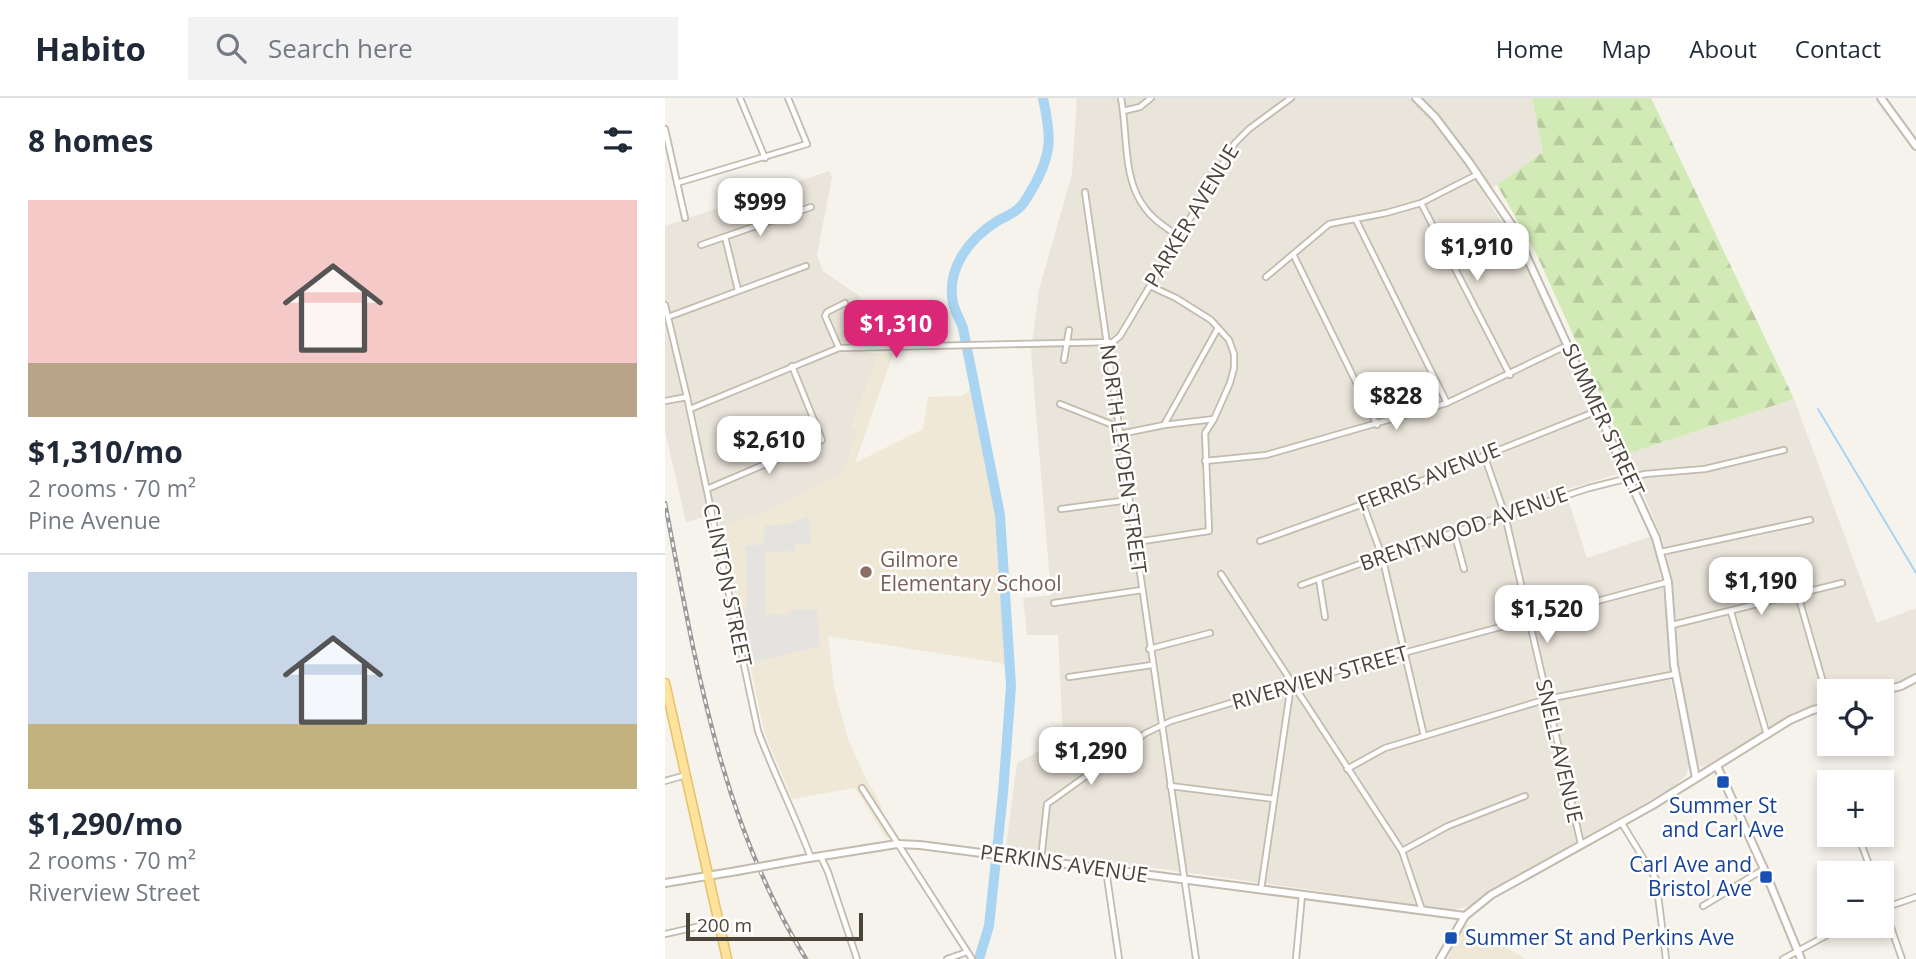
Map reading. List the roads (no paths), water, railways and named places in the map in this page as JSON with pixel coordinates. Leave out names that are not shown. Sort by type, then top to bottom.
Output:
[{"type":"main road","points":[[665,683],[727,959]]},
{"type":"street","points":[[740,98],[765,158]]},
{"type":"street","points":[[677,183],[807,144],[788,98]]},
{"type":"street","points":[[1121,98],[1137,195],[1149,213],[1178,236]]},
{"type":"street","points":[[1123,111],[1140,107],[1151,98]]},
{"type":"street","name":"PARKER AVENUE","points":[[1107,344],[1120,336],[1239,138],[1291,98]]},
{"type":"street","name":"SUMMER STREET","points":[[1416,98],[1435,117],[1479,174],[1519,237],[1661,551],[1668,582],[1676,674],[1696,778]]},
{"type":"street","points":[[1881,98],[1916,146]]},
{"type":"street","points":[[665,128],[685,218]]},
{"type":"street","points":[[1266,277],[1329,224],[1422,203],[1479,174]]},
{"type":"street","name":"NORTH LEYDEN STREET","points":[[1085,192],[1149,649],[1196,959]]},
{"type":"street","points":[[1422,203],[1510,374]]},
{"type":"street","points":[[701,245],[811,206]]},
{"type":"street","points":[[1356,220],[1447,403]]},
{"type":"street","points":[[725,236],[738,290]]},
{"type":"street","points":[[1294,256],[1377,425]]},
{"type":"street","points":[[669,317],[806,266]]},
{"type":"street","points":[[1136,542],[1209,531],[1205,433],[1230,383],[1235,364],[1231,345],[1207,317],[1150,285]]},
{"type":"street","points":[[839,348],[825,316],[829,310],[845,303]]},
{"type":"street","name":"CLINTON STREET","points":[[665,305],[690,409],[758,731],[811,858]]},
{"type":"street","points":[[1164,425],[1218,328]]},
{"type":"street","points":[[1064,360],[1069,330]]},
{"type":"street","points":[[690,409],[839,348],[1107,344]]},
{"type":"street","points":[[1205,461],[1266,455],[1447,403],[1568,345]]},
{"type":"street","points":[[707,489],[822,440],[792,366]]},
{"type":"street","points":[[665,401],[687,397]]},
{"type":"street","points":[[1061,404],[1119,431],[1214,419]]},
{"type":"street","name":"FERRIS AVENUE","points":[[1260,541],[1363,504],[1598,411]]},
{"type":"street","name":"BRENTWOOD AVENUE","points":[[1301,586],[1569,493],[1629,477],[1705,469],[1784,450]]},
{"type":"street","name":"SNELL AVENUE","points":[[1484,455],[1505,515],[1581,844]]},
{"type":"street","points":[[1061,509],[1130,500]]},
{"type":"street","points":[[1363,504],[1382,556],[1424,736]]},
{"type":"street","points":[[1661,551],[1810,520]]},
{"type":"street","points":[[1454,532],[1464,569]]},
{"type":"street","points":[[1221,574],[1291,685],[1402,851],[1422,910]]},
{"type":"street","points":[[1319,579],[1325,617]]},
{"type":"street","name":"RIVERVIEW STREET","points":[[1041,860],[1047,804],[1161,725],[1404,653],[1668,582]]},
{"type":"street","points":[[1672,625],[1842,583]]},
{"type":"street","points":[[1054,603],[1142,590]]},
{"type":"street","points":[[1798,595],[1822,679]]},
{"type":"street","points":[[1731,612],[1767,736]]},
{"type":"street","points":[[1149,649],[1210,633]]},
{"type":"street","points":[[1069,677],[1152,666]]},
{"type":"street","points":[[1347,769],[1385,748],[1547,699],[1676,674]]},
{"type":"street","points":[[1894,688],[1916,678]]},
{"type":"street","points":[[1261,890],[1291,685]]},
{"type":"street","points":[[1440,959],[1465,916],[1491,895],[1717,766],[1790,720],[1817,709]]},
{"type":"street","points":[[665,729],[675,726]]},
{"type":"street","points":[[1717,766],[1801,959]]},
{"type":"street","points":[[665,781],[686,775]]},
{"type":"street","points":[[1170,786],[1274,799]]},
{"type":"street","points":[[862,788],[972,959]]},
{"type":"street","points":[[1402,851],[1448,826],[1525,796]]},
{"type":"street","points":[[1621,822],[1656,879],[1666,959]]},
{"type":"street","name":"PERKINS AVENUE","points":[[665,883],[897,844],[1005,855],[1465,916]]},
{"type":"street","points":[[821,857],[857,959]]},
{"type":"street","points":[[1703,906],[1764,869]]},
{"type":"street","points":[[1106,870],[1119,959]]},
{"type":"street","points":[[1296,959],[1302,895]]},
{"type":"street","points":[[1894,905],[1916,897]]},
{"type":"street","points":[[665,934],[718,922]]},
{"type":"street","points":[[1783,959],[1822,938]]},
{"type":"street","points":[[1894,938],[1902,959]]},
{"type":"street","points":[[947,959],[967,952]]},
{"type":"waterway","points":[[979,959],[989,926],[1011,686],[1000,515],[963,328],[954,306],[952,290],[956,267],[969,246],[986,229],[1021,206],[1040,174],[1049,143],[1043,98]]},
{"type":"waterway","points":[[1818,409],[1916,573]]},
{"type":"railway","points":[[665,503],[700,679],[732,795],[776,906],[806,959]]},
{"type":"place","name":"Gilmore Elementary School","points":[[866,572]]},
{"type":"place","name":"Summer St and Carl Ave","points":[[1723,782]]},
{"type":"place","name":"Carl Ave and Bristol Ave","points":[[1766,877]]},
{"type":"place","name":"Summer St and Perkins Ave","points":[[1451,938]]}]
